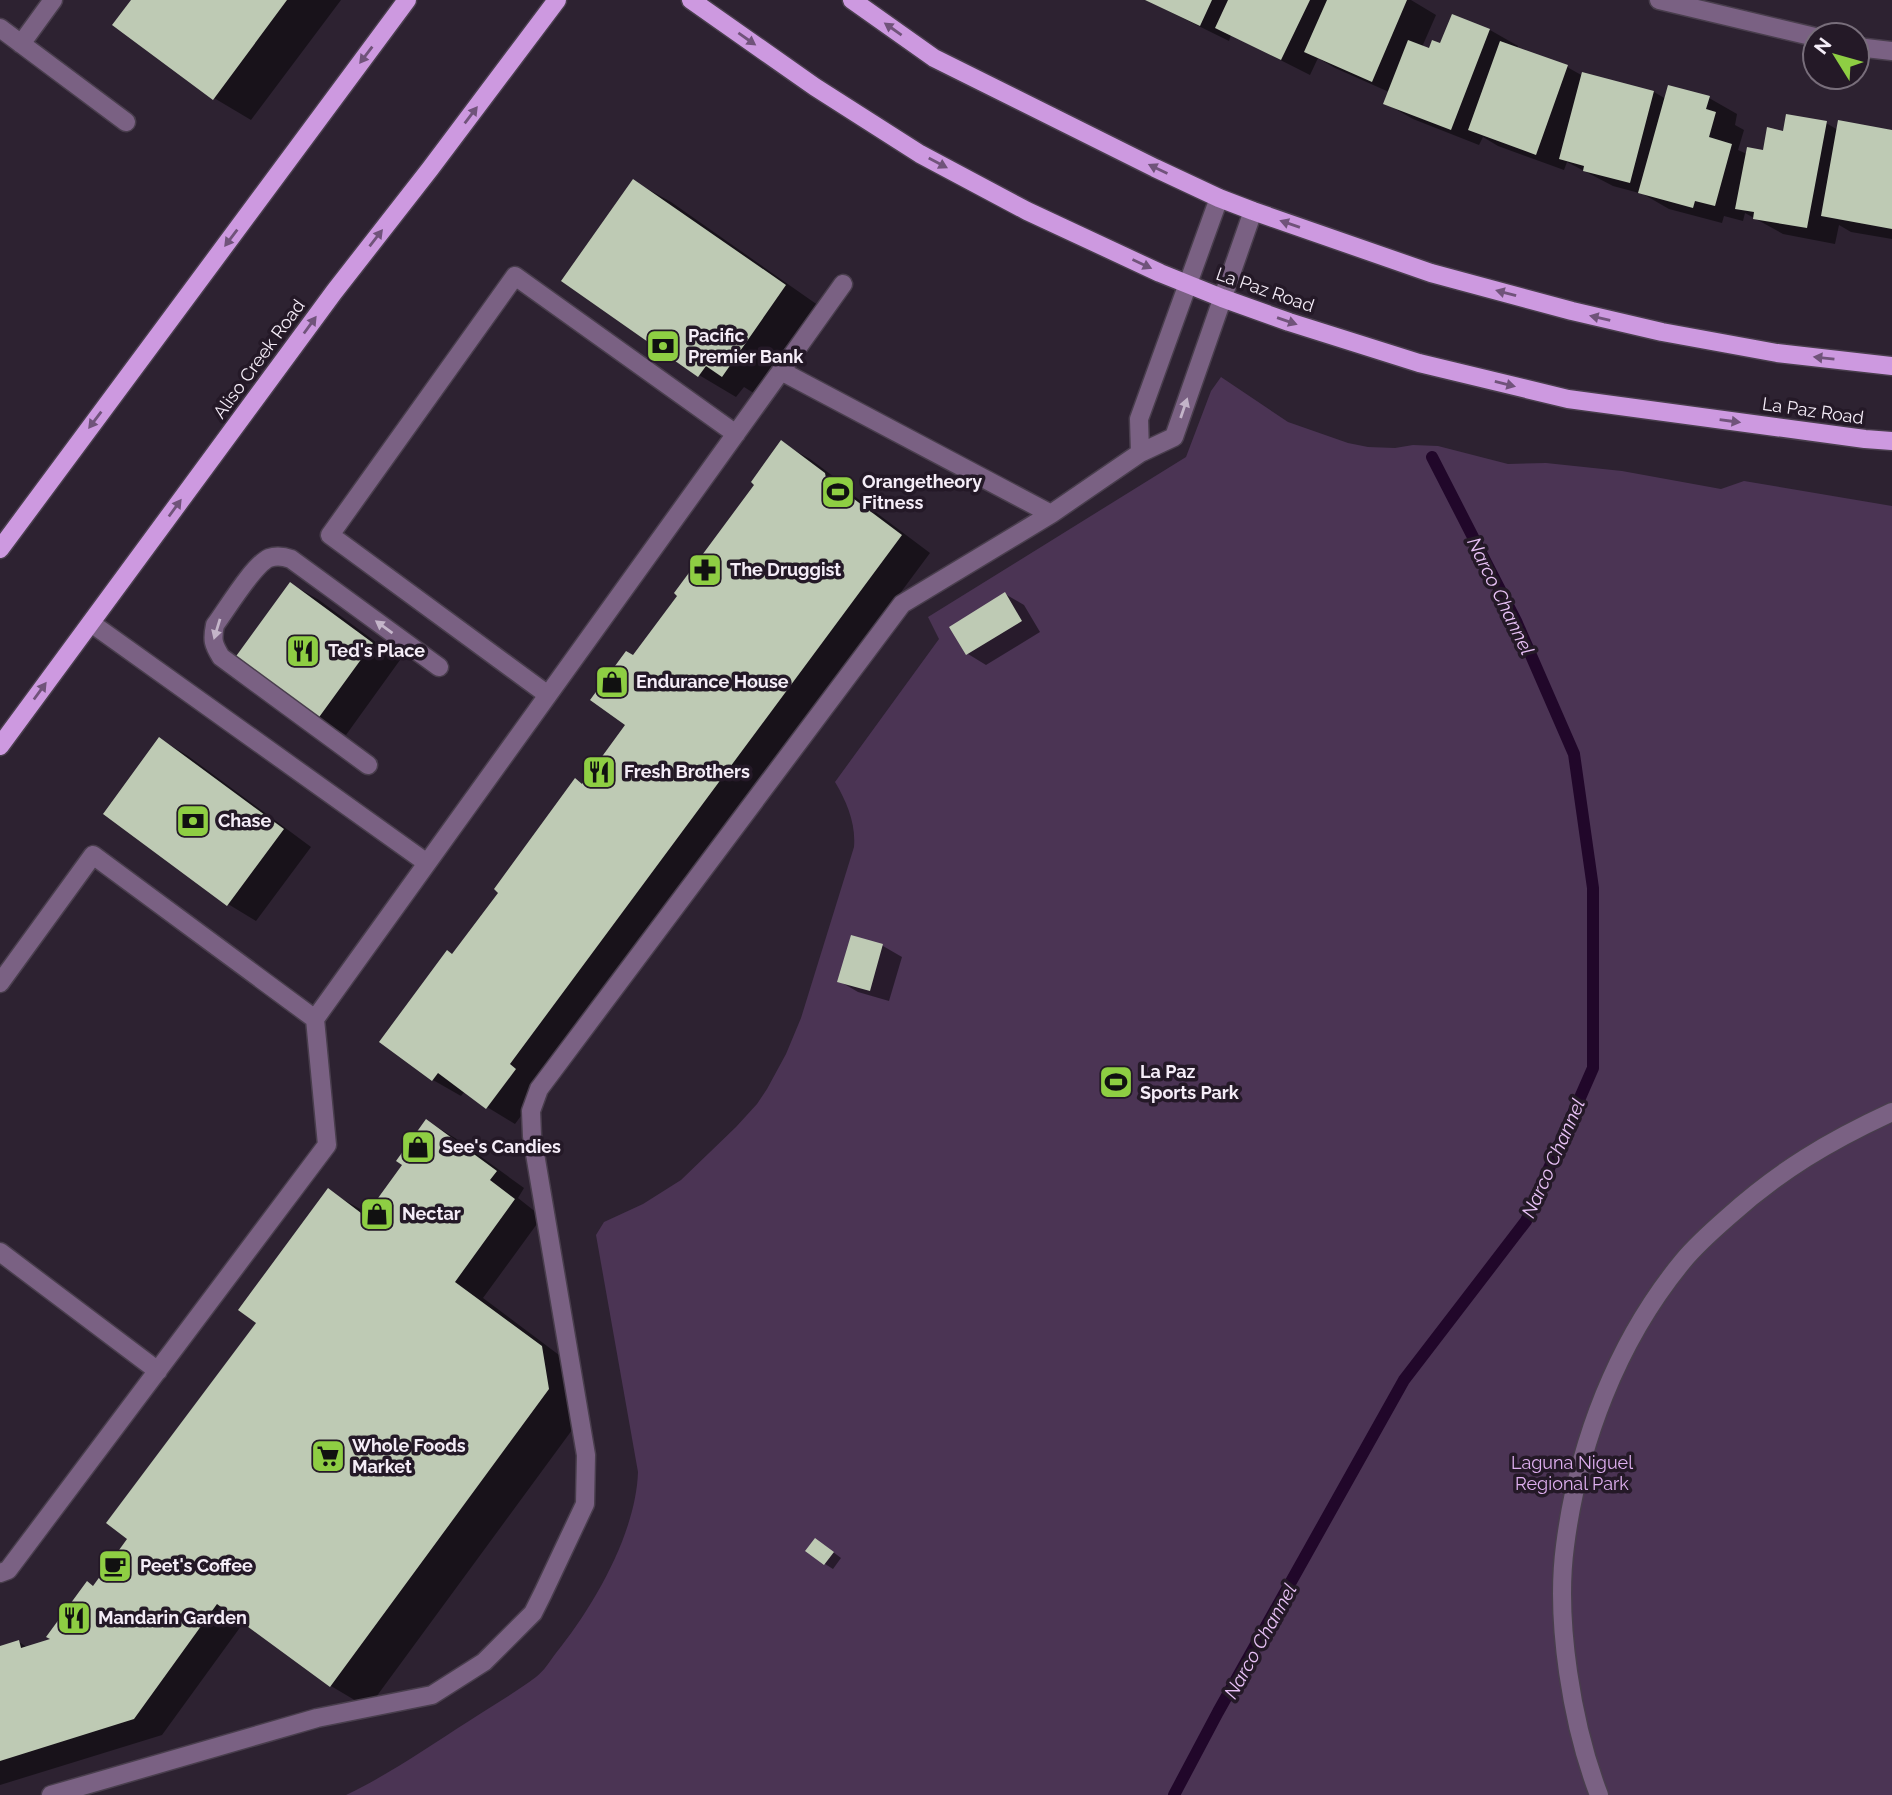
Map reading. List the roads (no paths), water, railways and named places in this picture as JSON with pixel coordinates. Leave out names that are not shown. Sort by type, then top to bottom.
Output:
[{"type":"main road","points":[[4,536],[407,0]]},
{"type":"main road","name":"Aliso Creek Road","points":[[0,746],[334,292],[557,0]]},
{"type":"main road","name":"La Paz Road","points":[[691,0],[815,86],[920,154],[1027,211],[1223,299],[1419,363],[1568,399],[1892,441]]},
{"type":"main road","points":[[852,0],[934,58],[1219,198],[1252,211],[1431,273],[1585,314],[1662,332],[1777,353],[1892,366]]},
{"type":"street","points":[[21,44],[53,0]]},
{"type":"street","points":[[1659,0],[1801,34]]},
{"type":"street","points":[[0,28],[126,121]]},
{"type":"street","points":[[1871,49],[1892,51]]},
{"type":"street","points":[[1140,453],[1139,419],[1219,198]]},
{"type":"street","points":[[51,1795],[317,1718],[432,1695],[484,1662],[533,1613],[585,1504],[586,1455],[531,1136],[531,1111],[538,1089],[902,604],[1051,514],[1140,453],[1174,437],[1252,211]]},
{"type":"street","points":[[548,695],[330,535],[514,276],[736,434]]},
{"type":"street","points":[[0,1573],[8,1570],[327,1145],[315,1019],[843,284]]},
{"type":"street","points":[[781,371],[1051,514]]},
{"type":"street","points":[[368,765],[221,657],[214,645],[215,625],[259,564],[281,555],[291,559],[439,667]]},
{"type":"street","points":[[91,623],[427,863]]},
{"type":"street","points":[[0,983],[93,855],[315,1019]]},
{"type":"street","points":[[1599,1795],[1569,1679],[1562,1587],[1564,1547],[1577,1483],[1589,1437],[1605,1393],[1624,1352],[1649,1309],[1684,1260],[1709,1234],[1768,1182],[1796,1163],[1892,1112]]},
{"type":"street","points":[[0,1252],[158,1371]]},
{"type":"waterway","name":"Narco Channel","points":[[1174,1795],[1404,1380],[1526,1221],[1593,1068],[1593,888],[1574,754],[1516,621],[1432,457]]},
{"type":"place","name":"Pacific Premier Bank","points":[[663,346]]},
{"type":"place","name":"Orangetheory Fitness","points":[[838,492]]},
{"type":"place","name":"The Druggist","points":[[705,570]]},
{"type":"place","name":"Ted's Place","points":[[303,651]]},
{"type":"place","name":"Endurance House","points":[[612,682]]},
{"type":"place","name":"Fresh Brothers","points":[[599,772]]},
{"type":"place","name":"Chase","points":[[193,821]]},
{"type":"place","name":"La Paz Sports Park","points":[[1116,1082]]},
{"type":"place","name":"See's Candies","points":[[418,1147]]},
{"type":"place","name":"Nectar","points":[[377,1214]]},
{"type":"place","name":"Whole Foods Market","points":[[328,1456]]},
{"type":"place","name":"Peet's Coffee","points":[[115,1566]]},
{"type":"place","name":"Mandarin Garden","points":[[74,1618]]},
{"type":"park label","name":"Laguna Niguel Regional Park","points":[[1572,1473]]}]
